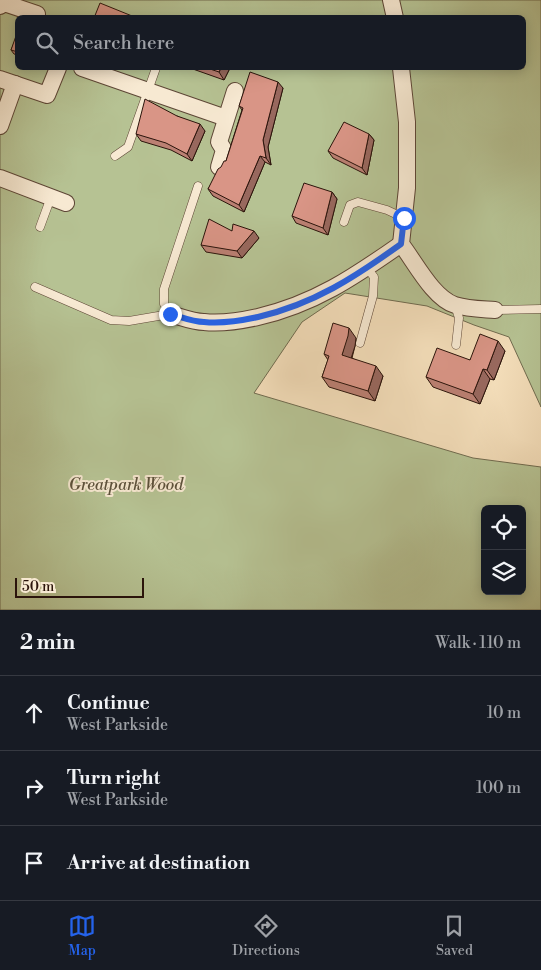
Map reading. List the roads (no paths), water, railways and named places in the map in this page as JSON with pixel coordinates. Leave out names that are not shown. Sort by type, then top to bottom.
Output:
[{"type":"street","points":[[391,0],[394,15]]},
{"type":"street","points":[[0,6],[1,2],[42,10]]},
{"type":"street","points":[[0,126],[8,82],[47,96],[57,70]]},
{"type":"street","points":[[88,70],[226,118]]},
{"type":"street","points":[[401,70],[407,122],[407,188],[401,244],[433,290],[443,299],[455,305],[495,310]]},
{"type":"street","points":[[219,166],[224,150],[219,142],[235,91]]},
{"type":"street","points":[[0,178],[59,200]]},
{"type":"street","points":[[170,314],[203,322],[235,322],[279,312],[316,298],[401,244]]},
{"type":"lane","points":[[115,156],[128,147],[155,70]]},
{"type":"lane","points":[[35,287],[111,320],[129,321],[170,314],[164,304],[164,289],[198,186]]},
{"type":"lane","points":[[40,226],[59,200]]},
{"type":"lane","points":[[344,222],[350,205],[358,202],[386,210],[404,218]]},
{"type":"lane","points":[[360,343],[373,296],[374,278],[366,268]]},
{"type":"lane","points":[[455,305],[459,318],[456,345]]},
{"type":"lane","points":[[495,310],[541,309]]},
{"type":"park label","name":"Greatpark Wood","points":[[126,484]]}]
